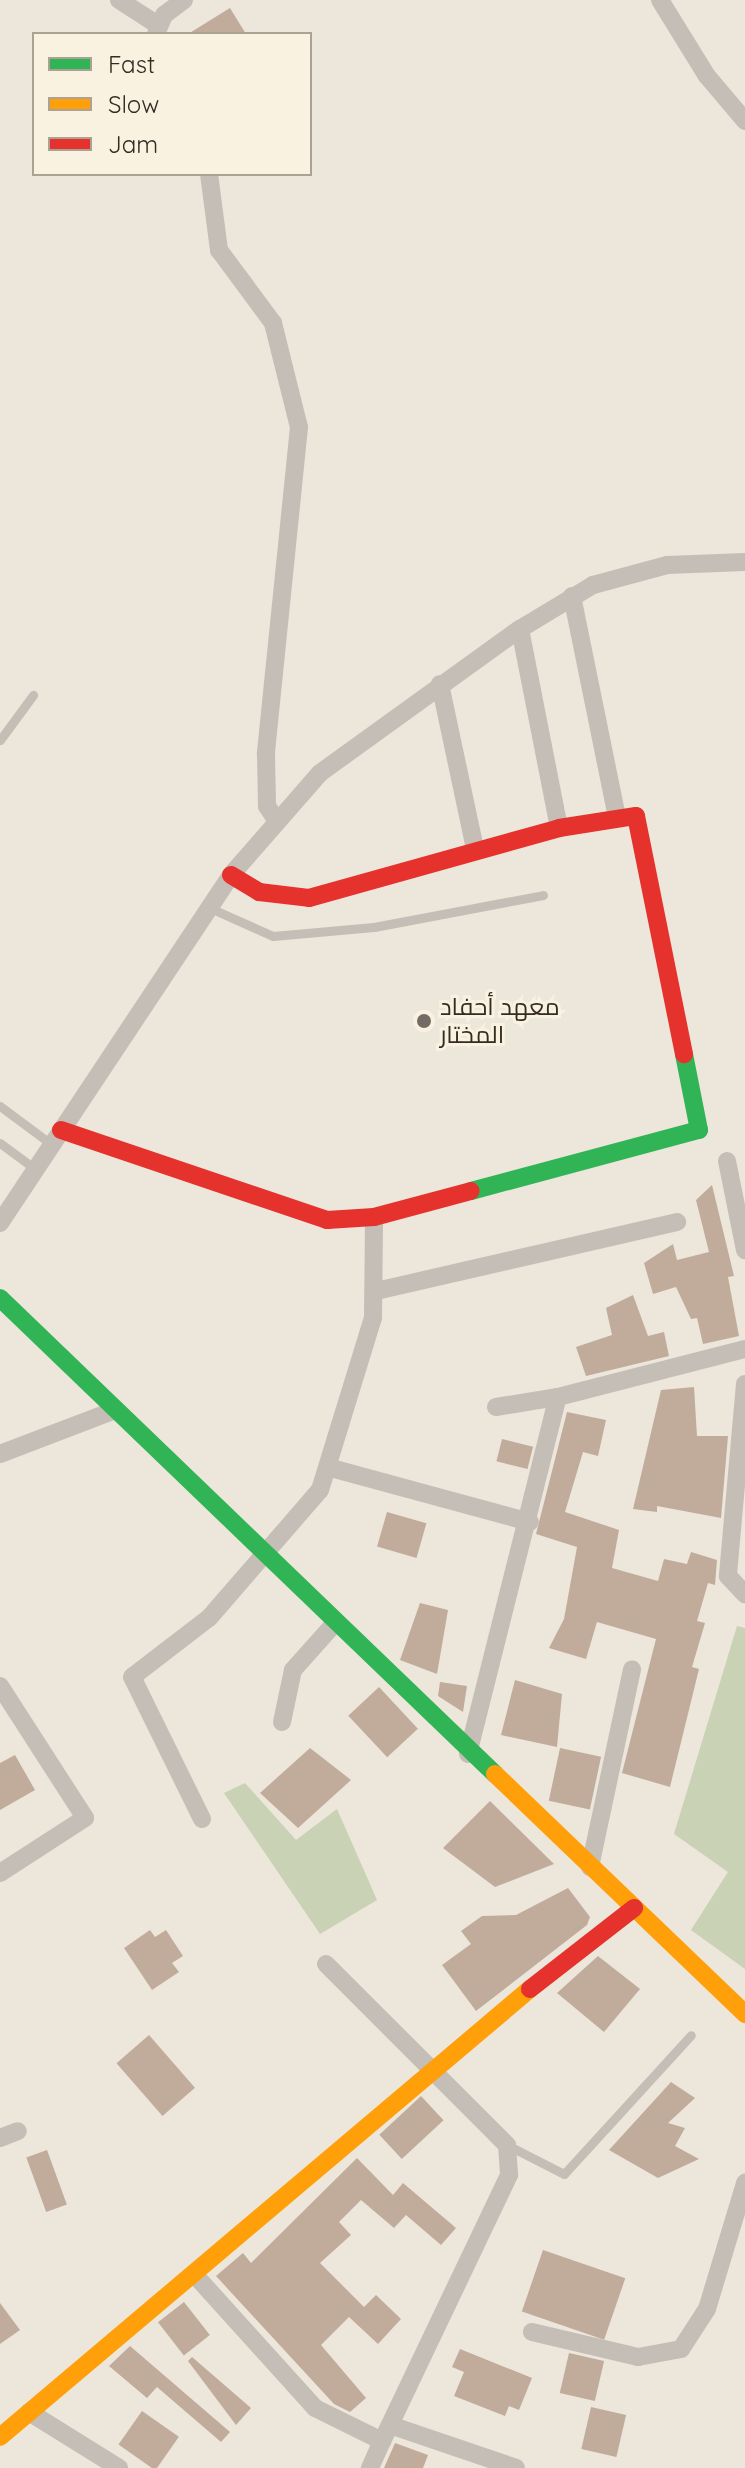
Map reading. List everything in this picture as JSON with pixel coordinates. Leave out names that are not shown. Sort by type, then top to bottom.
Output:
[{"type":"street","points":[[119,0],[157,30],[184,0]]},
{"type":"street","points":[[660,0],[741,110]]},
{"type":"street","points":[[209,176],[219,250],[273,323],[299,427],[266,754],[267,806],[276,820]]},
{"type":"street","points":[[0,1223],[231,875],[276,820],[337,759],[440,684],[572,596],[633,571],[745,562]]},
{"type":"street","points":[[572,596],[617,817]]},
{"type":"street","points":[[520,629],[559,828]]},
{"type":"street","points":[[440,684],[475,849]]},
{"type":"street","points":[[56,1137],[312,1218],[374,1217],[697,1134],[643,828],[636,816],[559,828],[475,849],[309,898],[259,892],[231,875]]},
{"type":"street","points":[[727,1161],[742,1218],[745,1250]]},
{"type":"street","points":[[202,1819],[130,1684],[269,1558],[331,1468],[376,1291],[374,1217]]},
{"type":"street","points":[[376,1291],[677,1222]]},
{"type":"street","points":[[0,1298],[468,1754],[745,2014]]},
{"type":"street","points":[[496,1407],[558,1397],[745,1349]]},
{"type":"street","points":[[745,1384],[728,1576],[745,1594]]},
{"type":"street","points":[[468,1754],[530,1522],[558,1397]]},
{"type":"street","points":[[0,1454],[115,1410]]},
{"type":"street","points":[[331,1468],[530,1522]]},
{"type":"street","points":[[282,1722],[293,1670],[335,1623]]},
{"type":"street","points":[[590,1867],[632,1669]]},
{"type":"street","points":[[0,1686],[85,1818],[0,1873]]},
{"type":"street","points":[[0,2437],[194,2274],[429,2068],[634,1908]]},
{"type":"street","points":[[326,1964],[507,2145],[509,2175],[370,2468]]},
{"type":"street","points":[[532,2332],[638,2357],[681,2349],[707,2309],[745,2183]]},
{"type":"street","points":[[194,2274],[315,2408],[386,2433],[516,2468]]},
{"type":"street","points":[[29,2412],[119,2468]]},
{"type":"lane","points":[[0,740],[33,695]]},
{"type":"lane","points":[[210,908],[273,936],[374,927],[543,895]]},
{"type":"lane","points":[[0,1106],[56,1137]]},
{"type":"lane","points":[[0,1143],[35,1169]]},
{"type":"lane","points":[[507,2145],[564,2174],[691,2035]]},
{"type":"green space","points":[[737,1626],[745,1628],[745,1969],[691,1930],[728,1872],[674,1834]]},
{"type":"green space","points":[[245,1783],[296,1840],[337,1809],[377,1900],[320,1934],[224,1793]]},
{"type":"building","points":[[230,8],[245,32],[191,32]]},
{"type":"building","points":[[712,1185],[734,1276],[728,1277],[739,1336],[703,1344],[697,1318],[691,1319],[676,1287],[653,1294],[644,1263],[673,1244],[677,1260],[709,1252],[696,1200]]},
{"type":"building","points":[[633,1295],[648,1336],[664,1332],[669,1356],[586,1376],[576,1347],[612,1335],[606,1308]]},
{"type":"building","points":[[694,1387],[697,1436],[728,1436],[721,1518],[657,1506],[657,1512],[633,1509],[661,1390]]},
{"type":"building","points":[[567,1412],[606,1420],[598,1456],[583,1452],[565,1512],[619,1530],[612,1568],[658,1581],[664,1559],[687,1564],[691,1552],[717,1560],[715,1585],[708,1583],[697,1621],[705,1623],[692,1667],[699,1669],[670,1787],[622,1773],[656,1639],[597,1622],[586,1659],[549,1648],[564,1619],[577,1547],[536,1534]]},
{"type":"building","points":[[502,1439],[533,1447],[527,1469],[496,1461]]},
{"type":"building","points":[[387,1512],[426,1523],[416,1558],[377,1547]]},
{"type":"building","points":[[420,1603],[448,1610],[437,1674],[400,1660]]},
{"type":"building","points":[[515,1680],[562,1694],[557,1747],[501,1735]]},
{"type":"building","points":[[440,1682],[467,1686],[463,1712],[438,1696]]},
{"type":"building","points":[[379,1687],[418,1729],[387,1757],[348,1716]]},
{"type":"building","points":[[310,1748],[351,1780],[298,1828],[260,1793]]},
{"type":"building","points":[[560,1748],[601,1757],[590,1810],[549,1801]]},
{"type":"building","points":[[15,1755],[35,1790],[0,1810],[0,1763]]},
{"type":"building","points":[[490,1801],[554,1864],[495,1887],[443,1848]]},
{"type":"building","points":[[568,1888],[590,1917],[587,1925],[476,2011],[442,1965],[471,1944],[461,1931],[482,1916],[516,1915]]},
{"type":"building","points":[[150,1930],[155,1937],[166,1930],[183,1956],[172,1963],[179,1972],[152,1990],[124,1948]]},
{"type":"building","points":[[598,1956],[640,1989],[604,2032],[557,1993]]},
{"type":"building","points":[[149,2035],[195,2088],[162,2116],[117,2063]]},
{"type":"building","points":[[671,2082],[695,2098],[668,2123],[685,2128],[675,2146],[699,2159],[658,2178],[609,2150]]},
{"type":"building","points":[[421,2096],[444,2120],[402,2159],[379,2135]]},
{"type":"building","points":[[47,2150],[67,2205],[46,2212],[26,2158]]},
{"type":"building","points":[[357,2158],[393,2195],[403,2183],[456,2228],[441,2245],[406,2215],[394,2228],[361,2200],[339,2222],[351,2235],[320,2263],[364,2307],[376,2295],[401,2319],[378,2344],[349,2317],[321,2345],[366,2398],[350,2412],[334,2404],[216,2276],[243,2253],[251,2263]]},
{"type":"building","points":[[543,2250],[625,2278],[604,2340],[522,2311]]},
{"type":"building","points":[[184,2302],[210,2335],[184,2355],[158,2322]]},
{"type":"building","points":[[0,2303],[20,2330],[0,2344]]},
{"type":"building","points":[[130,2346],[230,2432],[221,2442],[157,2387],[147,2398],[109,2366]]},
{"type":"building","points":[[460,2349],[532,2378],[519,2410],[509,2406],[505,2416],[454,2396],[464,2372],[452,2367]]},
{"type":"building","points":[[569,2353],[604,2361],[595,2401],[560,2393]]},
{"type":"building","points":[[192,2357],[251,2408],[236,2425],[188,2361]]},
{"type":"building","points":[[591,2407],[626,2415],[616,2457],[581,2449]]},
{"type":"building","points":[[142,2411],[179,2437],[157,2468],[152,2468],[118,2445]]},
{"type":"building","points":[[395,2443],[428,2455],[423,2468],[384,2468]]},
{"type":"traffic: fast","points":[[471,1191],[699,1130],[684,1054]]},
{"type":"traffic: fast","points":[[0,1298],[495,1774]]},
{"type":"traffic: slow","points":[[495,1774],[745,2014]]},
{"type":"traffic: slow","points":[[0,2437],[530,1989]]},
{"type":"traffic: jam","points":[[231,875],[259,892],[309,898],[559,828],[636,816],[684,1054]]},
{"type":"traffic: jam","points":[[61,1130],[327,1220],[374,1217],[471,1191]]},
{"type":"traffic: jam","points":[[530,1989],[634,1908]]},
{"type":"place","name":"معهد أحفاد المختار","points":[[424,1021]]}]
